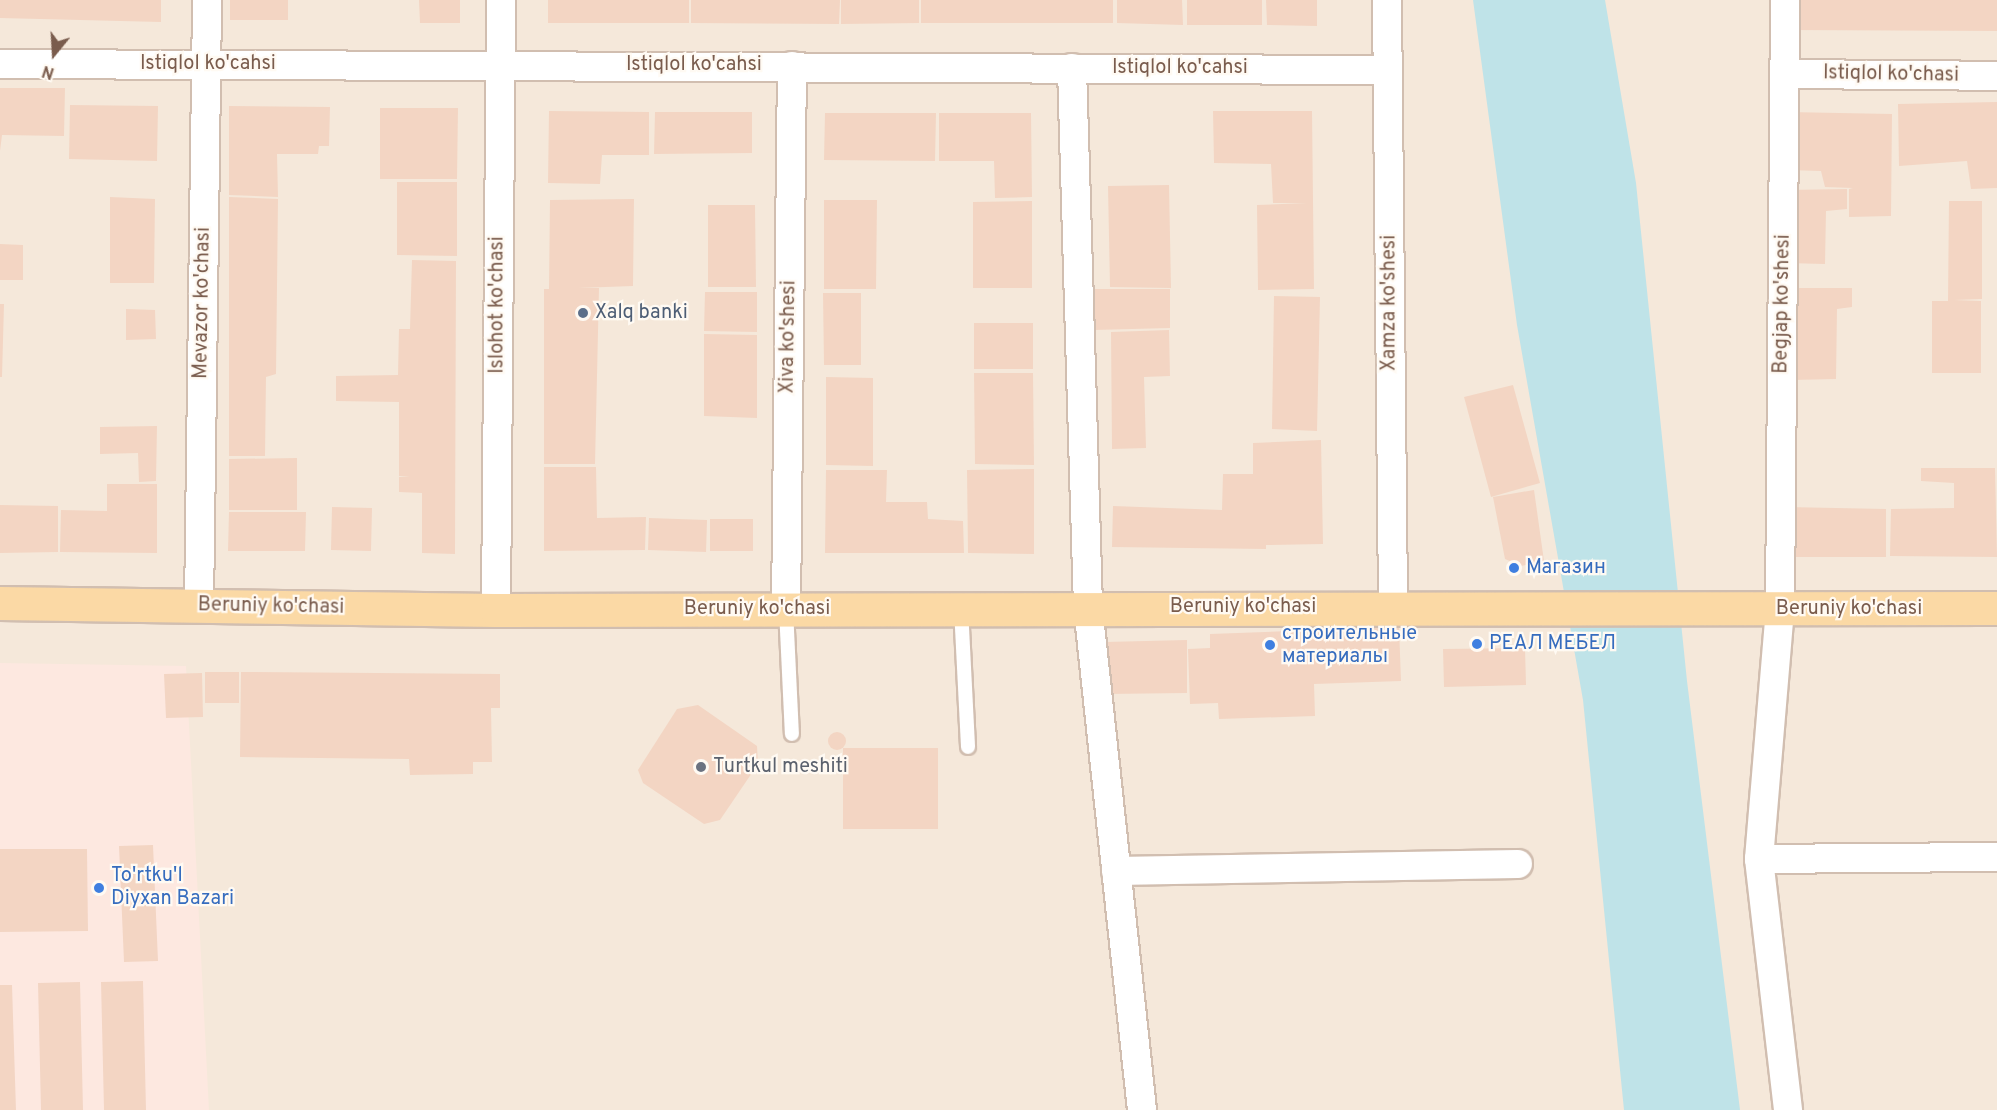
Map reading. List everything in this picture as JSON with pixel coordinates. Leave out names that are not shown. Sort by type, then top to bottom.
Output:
[{"type":"main road","name":"Beruniy ko'chasi","points":[[0,603],[496,610],[1393,606],[1700,609],[1997,608]]},
{"type":"street","name":"Mevazor ko'chasi","points":[[199,606],[207,0]]},
{"type":"street","name":"Islohot ko'chasi","points":[[496,610],[501,0]]},
{"type":"street","name":"Xamza ko'shesi","points":[[1387,0],[1393,606]]},
{"type":"street","name":"Begjap ko'shesi","points":[[1785,0],[1780,609],[1759,859],[1788,1110]]},
{"type":"street","name":"Istiqlol ko'cahsi","points":[[0,64],[500,64],[1388,70]]},
{"type":"street","name":"Xiva ko'shesi","points":[[786,609],[792,66]]},
{"type":"street","points":[[1072,68],[1088,608],[1142,1110]]},
{"type":"street","name":"Istiqlol ko'chasi","points":[[1786,74],[1997,76]]},
{"type":"street","points":[[1759,859],[1997,857]]},
{"type":"street","points":[[1116,871],[1518,864]]},
{"type":"lane","points":[[961,608],[968,747]]},
{"type":"lane","points":[[786,609],[792,734]]},
{"type":"shaded area","points":[[0,0],[1997,0],[1997,1110],[0,1110]]},
{"type":"shaded area","name":"To'rtku'l Diyxan Bazari","points":[[0,663],[186,666],[209,1110],[0,1110]]},
{"type":"water","points":[[1473,0],[1605,0],[1636,183],[1687,681],[1740,1110],[1624,1110],[1583,700],[1517,325]]},
{"type":"building","points":[[0,0],[161,0],[161,22],[0,18]]},
{"type":"building","points":[[230,0],[288,0],[288,20],[230,20]]},
{"type":"building","points":[[419,0],[460,0],[460,23],[420,23]]},
{"type":"building","points":[[548,0],[689,0],[689,23],[548,23]]},
{"type":"building","points":[[691,0],[840,0],[839,24],[691,23]]},
{"type":"building","points":[[841,0],[919,0],[919,23],[841,24]]},
{"type":"building","points":[[921,0],[1113,0],[1113,23],[921,23]]},
{"type":"building","points":[[1117,0],[1182,0],[1183,25],[1117,23]]},
{"type":"building","points":[[1187,0],[1262,0],[1262,25],[1187,25]]},
{"type":"building","points":[[1266,0],[1317,0],[1317,26],[1267,25]]},
{"type":"building","points":[[1790,0],[1997,0],[1997,31],[1790,30]]},
{"type":"building","points":[[0,88],[65,88],[64,136],[2,135],[0,151]]},
{"type":"building","points":[[1997,102],[1997,188],[1971,189],[1967,161],[1899,166],[1898,104]]},
{"type":"building","points":[[70,105],[158,106],[157,161],[69,159]]},
{"type":"building","points":[[229,106],[330,107],[329,146],[319,146],[318,154],[277,154],[278,197],[229,195]]},
{"type":"building","points":[[380,108],[458,108],[457,179],[380,179]]},
{"type":"building","points":[[549,111],[649,112],[649,155],[602,155],[600,184],[548,183]]},
{"type":"building","points":[[1213,111],[1312,111],[1314,289],[1258,290],[1257,205],[1307,203],[1273,203],[1271,164],[1214,163]]},
{"type":"building","points":[[655,112],[752,112],[752,153],[654,154]]},
{"type":"building","points":[[1787,112],[1892,114],[1891,216],[1849,217],[1849,189],[1853,188],[1825,187],[1821,171],[1788,170]]},
{"type":"building","points":[[825,113],[936,113],[935,161],[824,160]]},
{"type":"building","points":[[939,113],[1031,113],[1032,197],[995,198],[994,161],[939,161]]},
{"type":"building","points":[[397,182],[457,182],[457,256],[397,255]]},
{"type":"building","points":[[1169,185],[1171,288],[1110,287],[1108,186]]},
{"type":"building","points":[[1847,189],[1847,209],[1826,211],[1825,264],[1786,263],[1786,190]]},
{"type":"building","points":[[110,197],[155,199],[154,283],[110,283]]},
{"type":"building","points":[[229,197],[278,199],[276,374],[266,377],[265,456],[229,456]]},
{"type":"building","points":[[634,199],[633,286],[578,288],[599,288],[595,464],[544,464],[544,289],[549,289],[550,200]]},
{"type":"building","points":[[824,200],[877,200],[876,289],[824,289]]},
{"type":"building","points":[[1032,201],[1032,288],[973,288],[973,202]]},
{"type":"building","points":[[1949,201],[1982,201],[1982,299],[1954,300],[1981,301],[1981,373],[1932,373],[1932,301],[1948,301]]},
{"type":"building","points":[[708,205],[755,205],[756,287],[708,287]]},
{"type":"building","points":[[0,244],[23,245],[23,280],[0,280]]},
{"type":"building","points":[[412,260],[456,261],[455,554],[422,553],[422,493],[399,492],[399,477],[410,476],[399,476],[399,402],[336,401],[336,376],[398,375],[399,329],[410,329]]},
{"type":"building","points":[[1791,288],[1852,288],[1852,307],[1837,309],[1836,379],[1792,380]]},
{"type":"building","points":[[1093,289],[1170,289],[1170,328],[1094,330]]},
{"type":"building","points":[[705,292],[757,292],[757,332],[704,331]]},
{"type":"building","points":[[823,293],[861,293],[861,365],[824,365]]},
{"type":"building","points":[[1274,296],[1320,297],[1317,431],[1272,429]]},
{"type":"building","points":[[0,304],[4,304],[2,377],[0,377]]},
{"type":"building","points":[[126,309],[155,310],[156,339],[126,340]]},
{"type":"building","points":[[974,323],[1033,323],[1033,369],[974,369]]},
{"type":"building","points":[[1169,330],[1170,376],[1144,377],[1146,448],[1112,449],[1111,332]]},
{"type":"building","points":[[704,334],[757,335],[757,418],[704,416]]},
{"type":"building","points":[[974,373],[1033,373],[1034,465],[975,464]]},
{"type":"building","points":[[826,377],[873,378],[873,466],[826,465]]},
{"type":"building","points":[[1513,385],[1540,483],[1491,497],[1464,397]]},
{"type":"building","points":[[157,426],[156,481],[139,482],[138,453],[100,454],[100,427]]},
{"type":"building","points":[[1321,440],[1323,544],[1266,545],[1266,549],[1112,547],[1113,506],[1222,510],[1223,474],[1253,474],[1253,443]]},
{"type":"building","points":[[297,458],[297,510],[229,510],[229,459]]},
{"type":"building","points":[[544,467],[596,467],[597,518],[646,517],[645,550],[544,551]]},
{"type":"building","points":[[1921,468],[1995,468],[1997,557],[1890,556],[1891,509],[1954,508],[1954,483],[1921,481]]},
{"type":"building","points":[[1034,469],[1034,554],[968,553],[967,470]]},
{"type":"building","points":[[826,470],[887,470],[886,502],[927,502],[928,519],[963,521],[964,553],[825,553]]},
{"type":"building","points":[[107,484],[157,484],[157,553],[60,552],[61,510],[107,511]]},
{"type":"building","points":[[1534,490],[1544,561],[1521,566],[1505,559],[1493,497]]},
{"type":"building","points":[[0,505],[58,506],[58,552],[0,553]]},
{"type":"building","points":[[332,507],[372,508],[371,551],[331,550]]},
{"type":"building","points":[[1786,507],[1886,509],[1886,557],[1786,557]]},
{"type":"building","points":[[229,512],[306,512],[305,551],[228,551]]},
{"type":"building","points":[[649,518],[707,520],[706,552],[648,550]]},
{"type":"building","points":[[710,519],[753,519],[753,551],[710,551]]},
{"type":"building","points":[[1399,627],[1401,681],[1314,684],[1315,716],[1219,719],[1218,703],[1190,704],[1188,649],[1210,648],[1210,634]]},
{"type":"building","points":[[1187,640],[1187,693],[1106,694],[1105,642]]},
{"type":"building","points":[[1525,648],[1526,685],[1444,687],[1443,649]]},
{"type":"building","points":[[205,672],[239,672],[239,703],[205,703]]},
{"type":"building","points":[[241,672],[500,674],[500,708],[491,708],[492,762],[473,762],[473,774],[410,775],[409,759],[240,757]]},
{"type":"building","points":[[202,673],[203,717],[166,718],[164,674]]},
{"type":"building","points":[[698,705],[757,746],[758,764],[720,820],[704,824],[643,783],[638,770],[677,709]]},
{"type":"building","points":[[837,732],[843,735],[846,741],[843,747],[837,750],[831,747],[828,741],[831,735]]},
{"type":"building","points":[[843,748],[938,748],[938,829],[843,829]]},
{"type":"building","points":[[153,845],[158,961],[124,962],[119,846]]},
{"type":"building","points":[[0,849],[87,849],[88,931],[0,932]]},
{"type":"building","points":[[143,981],[146,1110],[104,1110],[101,982]]},
{"type":"building","points":[[80,982],[83,1110],[41,1110],[38,983]]},
{"type":"building","points":[[0,985],[12,985],[16,1110],[0,1110]]},
{"type":"place","name":"Xalq banki","points":[[583,313]]},
{"type":"place","name":"Магазин","points":[[1514,568]]},
{"type":"place","name":"РЕАЛ МЕБЕЛ","points":[[1477,644]]},
{"type":"place","name":"строительные материалы","points":[[1270,645]]},
{"type":"place","name":"Turtkul meshiti","points":[[701,767]]},
{"type":"place","name":"To'rtku'l Diyxan Bazari","points":[[99,888]]}]
